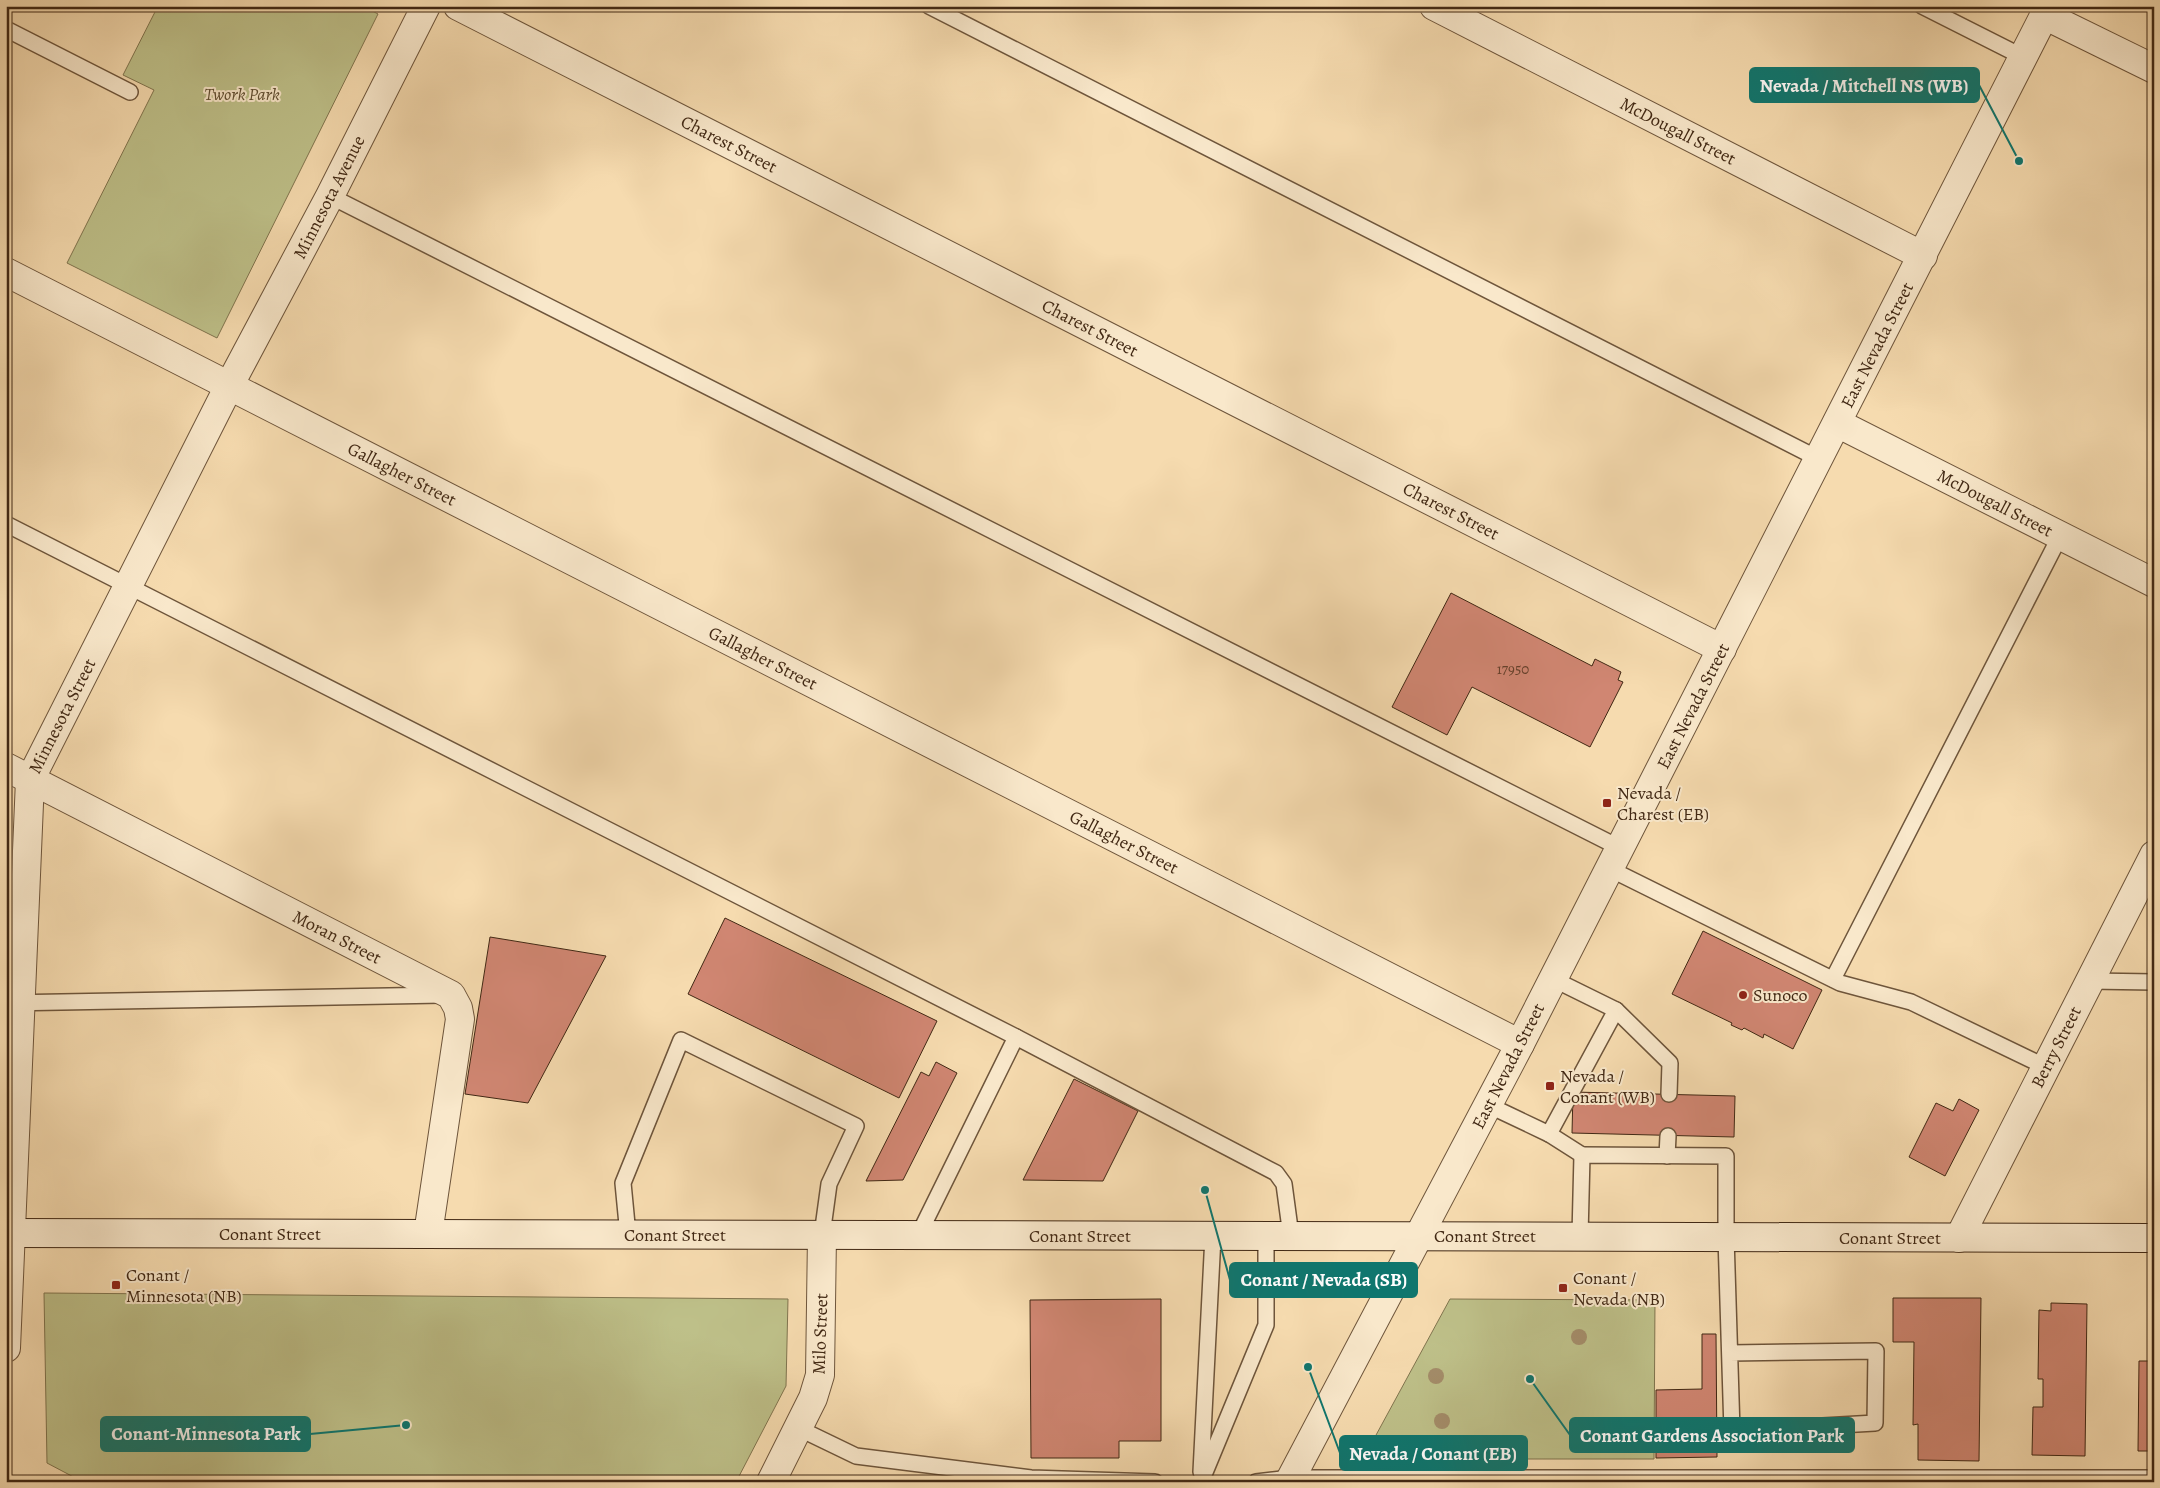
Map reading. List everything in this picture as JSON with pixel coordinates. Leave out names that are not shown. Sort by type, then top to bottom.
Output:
[{"type":"street","name":"Minnesota Avenue","points":[[229,386],[330,196],[426,6]]},
{"type":"street","name":"Charest Street","points":[[458,6],[1722,649]]},
{"type":"street","name":"McDougall Street","points":[[1434,6],[1923,256]]},
{"type":"street","name":"East Nevada Street","points":[[1290,1480],[1520,1044],[2047,11]]},
{"type":"street","points":[[2047,11],[2154,69]]},
{"type":"street","name":"Gallagher Street","points":[[6,272],[1520,1044]]},
{"type":"street","name":"Minnesota Street","points":[[6,1348],[18,774],[128,586],[229,386]]},
{"type":"street","name":"McDougall Street","points":[[1837,423],[2154,583]]},
{"type":"street","name":"Moran Street","points":[[18,774],[452,995]]},
{"type":"street","name":"Berry Street","points":[[1959,1238],[2154,855]]},
{"type":"street","points":[[428,1234],[460,1019],[458,1008],[452,995]]},
{"type":"street","name":"Conant Street","points":[[9,1233],[2154,1238]]},
{"type":"street","name":"Milo Street","points":[[771,1482],[813,1398],[820,1375],[822,1236]]},
{"type":"lane","points":[[929,6],[1819,459]]},
{"type":"lane","points":[[1922,6],[2023,57]]},
{"type":"lane","points":[[6,29],[130,92]]},
{"type":"lane","points":[[330,196],[1615,858],[1840,983],[1911,1002],[2046,1067]]},
{"type":"lane","points":[[6,524],[1016,1037],[1276,1173],[1284,1184],[1266,1325],[1201,1482]]},
{"type":"lane","points":[[1833,979],[2060,536]]},
{"type":"lane","points":[[1553,979],[1616,1010],[1670,1063],[1669,1094]]},
{"type":"lane","points":[[2090,981],[2154,982]]},
{"type":"lane","points":[[13,1003],[452,995]]},
{"type":"lane","points":[[1549,1134],[1616,1010]]},
{"type":"lane","points":[[918,1236],[1016,1037]]},
{"type":"lane","points":[[628,1235],[623,1183],[681,1040],[856,1126],[829,1184],[822,1236]]},
{"type":"lane","points":[[1488,1105],[1549,1134],[1582,1155],[1726,1156],[1726,1237],[1732,1431],[1875,1423],[1876,1351],[1730,1353]]},
{"type":"lane","points":[[1667,1156],[1668,1136]]},
{"type":"lane","points":[[1580,1236],[1582,1155]]},
{"type":"lane","points":[[1201,1482],[1213,1236]]},
{"type":"lane","points":[[798,1428],[856,1456],[1030,1480],[1155,1482]]},
{"type":"lane","points":[[1256,1482],[1290,1480],[2154,1478]]},
{"type":"green space","name":"Twork Park","points":[[158,6],[363,6],[378,14],[217,338],[67,263],[154,90],[123,75]]},
{"type":"green space","points":[[44,1293],[788,1299],[786,1386],[736,1482],[83,1482],[47,1463]]},
{"type":"green space","points":[[1450,1299],[1655,1300],[1654,1459],[1363,1459]]},
{"type":"building","points":[[1451,593],[1592,666],[1595,659],[1621,672],[1618,680],[1623,682],[1590,747],[1472,687],[1447,735],[1392,707]]},
{"type":"building","points":[[725,918],[937,1021],[899,1098],[688,994]]},
{"type":"building","points":[[1703,931],[1822,990],[1793,1049],[1764,1034],[1763,1038],[1744,1028],[1742,1030],[1731,1025],[1732,1023],[1672,994]]},
{"type":"building","points":[[490,937],[606,956],[528,1103],[465,1094]]},
{"type":"building","points":[[936,1062],[957,1073],[903,1180],[866,1181],[921,1072],[929,1076]]},
{"type":"building","points":[[1074,1079],[1138,1111],[1103,1181],[1023,1180]]},
{"type":"building","points":[[1573,1092],[1735,1096],[1734,1137],[1572,1133]]},
{"type":"building","points":[[1959,1099],[1979,1110],[1945,1176],[1909,1157],[1936,1103],[1953,1111]]},
{"type":"building","points":[[1893,1298],[1981,1298],[1979,1461],[1918,1460],[1918,1424],[1913,1425],[1914,1342],[1893,1342]]},
{"type":"building","points":[[1161,1299],[1161,1441],[1119,1441],[1119,1458],[1031,1458],[1030,1300]]},
{"type":"building","points":[[2051,1303],[2087,1304],[2085,1456],[2032,1455],[2033,1407],[2043,1407],[2043,1379],[2038,1379],[2039,1310],[2051,1311]]},
{"type":"building","points":[[1702,1334],[1716,1334],[1717,1457],[1656,1458],[1656,1390],[1702,1389]]},
{"type":"building","points":[[2139,1361],[2154,1361],[2154,1451],[2138,1451]]},
{"type":"place","name":"Nevada / Mitchell NS (WB)","points":[[2019,161]]},
{"type":"place","name":"Nevada / Charest (EB)","points":[[1607,803]]},
{"type":"place","name":"Sunoco","points":[[1743,995]]},
{"type":"place","name":"Nevada / Conant (WB)","points":[[1550,1086]]},
{"type":"place","name":"Conant / Nevada (SB)","points":[[1205,1190]]},
{"type":"place","name":"Conant / Minnesota (NB)","points":[[116,1285]]},
{"type":"place","name":"Conant / Nevada (NB)","points":[[1563,1288]]},
{"type":"place","name":"Nevada / Conant (EB)","points":[[1308,1367]]},
{"type":"place","name":"Conant Gardens Association Park","points":[[1530,1379]]},
{"type":"place","name":"Conant-Minnesota Park","points":[[406,1425]]}]
